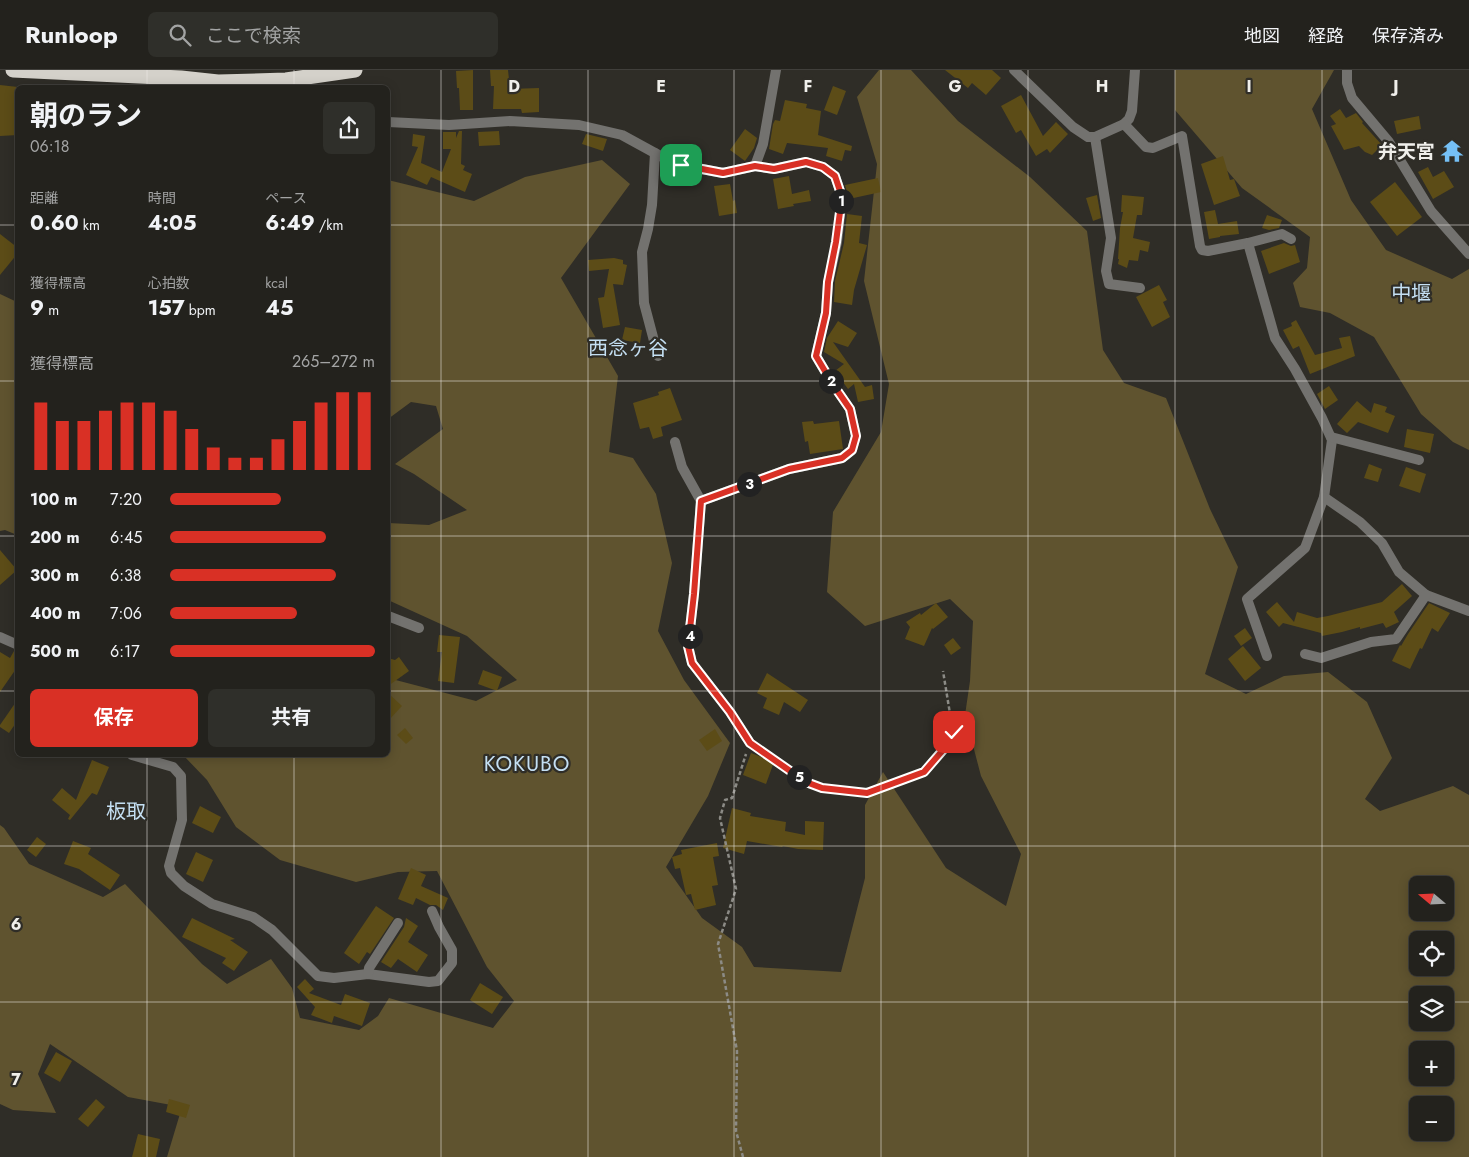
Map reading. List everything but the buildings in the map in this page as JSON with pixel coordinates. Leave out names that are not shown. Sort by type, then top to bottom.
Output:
[{"type":"highway","points":[[13,70],[180,74],[222,85],[286,80],[355,70]]},
{"type":"street","points":[[755,166],[763,144],[776,70]]},
{"type":"street","points":[[1014,70],[1073,127],[1088,137],[1095,137],[1124,124],[1129,119],[1132,111],[1135,70]]},
{"type":"street","points":[[1347,70],[1347,83],[1352,98],[1389,142],[1431,212],[1469,254]]},
{"type":"street","points":[[390,122],[449,125],[510,121],[579,125],[622,135],[681,165],[723,173],[755,166],[774,169],[806,162],[823,167],[835,176],[842,197],[828,282],[826,313],[816,356],[850,409],[856,436],[852,450],[842,458],[789,469],[701,501]]},
{"type":"street","points":[[1124,124],[1146,147],[1153,148],[1182,136],[1202,250],[1208,251],[1282,234],[1291,239]]},
{"type":"street","points":[[1095,137],[1111,238],[1106,271],[1109,284],[1140,288]]},
{"type":"street","points":[[655,153],[652,205],[642,252],[644,303],[658,356]]},
{"type":"street","points":[[1248,243],[1275,338],[1295,368],[1332,440],[1324,497],[1304,548],[1247,599],[1267,656]]},
{"type":"street","points":[[1331,437],[1419,460]]},
{"type":"street","points":[[675,442],[682,466],[701,501],[688,646],[692,663],[730,712],[750,743]]},
{"type":"street","points":[[1324,497],[1360,522],[1382,543],[1398,572],[1426,595],[1469,611]]},
{"type":"street","points":[[1305,654],[1321,658],[1371,642],[1396,639],[1426,595]]},
{"type":"street","points":[[390,617],[419,628]]},
{"type":"street","points":[[0,637],[15,644]]},
{"type":"street","points":[[139,757],[173,767],[181,776],[182,820],[170,866],[170,873],[184,886],[212,904],[253,917],[272,930],[318,976],[334,978],[368,974],[429,982],[438,981],[452,963],[452,950],[432,912]]},
{"type":"street","points":[[368,974],[369,968],[398,923]]},
{"type":"path","points":[[743,1157],[736,1131],[737,1051],[718,944],[736,889],[720,818],[725,800],[732,798],[750,743],[806,782],[822,788],[867,793],[924,772],[943,750],[954,732],[943,670]]},
{"type":"shaded area","points":[[879,70],[911,70],[958,121],[1030,177],[1087,231],[1103,350],[1124,383],[1166,398],[1210,509],[1238,567],[1205,674],[1246,694],[1284,676],[1328,672],[1367,702],[1392,758],[1365,799],[1380,811],[1453,786],[1469,795],[1469,1157],[167,1157],[182,1107],[128,1097],[50,1044],[38,1074],[56,1113],[13,1110],[0,1104],[0,825],[29,864],[103,897],[125,884],[202,964],[227,984],[271,959],[292,988],[300,1018],[359,1030],[378,1016],[389,998],[493,1028],[514,1001],[487,967],[437,871],[398,872],[356,882],[280,860],[236,827],[207,780],[185,757],[390,757],[390,679],[476,701],[517,680],[467,636],[390,601],[390,523],[429,525],[467,510],[414,474],[395,464],[443,429],[436,406],[411,402],[390,418],[390,180],[474,201],[525,177],[602,160],[630,184],[561,278],[618,376],[609,452],[633,458],[656,494],[672,563],[658,631],[684,680],[730,743],[708,796],[666,867],[702,918],[742,947],[754,967],[841,972],[865,878],[865,805],[883,772],[946,868],[1006,906],[1021,854],[981,776],[965,715],[970,681],[973,621],[950,599],[865,626],[827,592],[833,512],[881,432],[889,384],[864,281],[877,164],[857,97]]},
{"type":"shaded area","points":[[1175,70],[1334,70],[1312,109],[1351,200],[1386,250],[1452,279],[1469,269],[1469,450],[1453,442],[1421,414],[1374,337],[1330,313],[1300,307],[1293,283],[1307,268],[1310,237],[1242,188],[1175,110]]},
{"type":"shaded area","points":[[0,294],[15,301],[15,534],[5,530],[0,531]]},
{"type":"place","name":"弁天宮","points":[[1452,151]]},
{"type":"district","name":"中堰","points":[[1411,293]]},
{"type":"district","name":"西念ヶ谷","points":[[628,348]]},
{"type":"district","name":"KOKUBO","points":[[527,764]]},
{"type":"district","name":"板取","points":[[126,811]]},
{"type":"route","points":[[681,165],[723,173],[755,166],[774,169],[806,162],[823,167],[835,176],[842,197],[828,282],[826,313],[816,356],[850,409],[856,436],[852,450],[842,458],[789,469],[701,501],[688,646],[692,663],[730,712],[750,743],[806,782],[822,788],[867,793],[924,772],[943,750],[954,732]]}]
